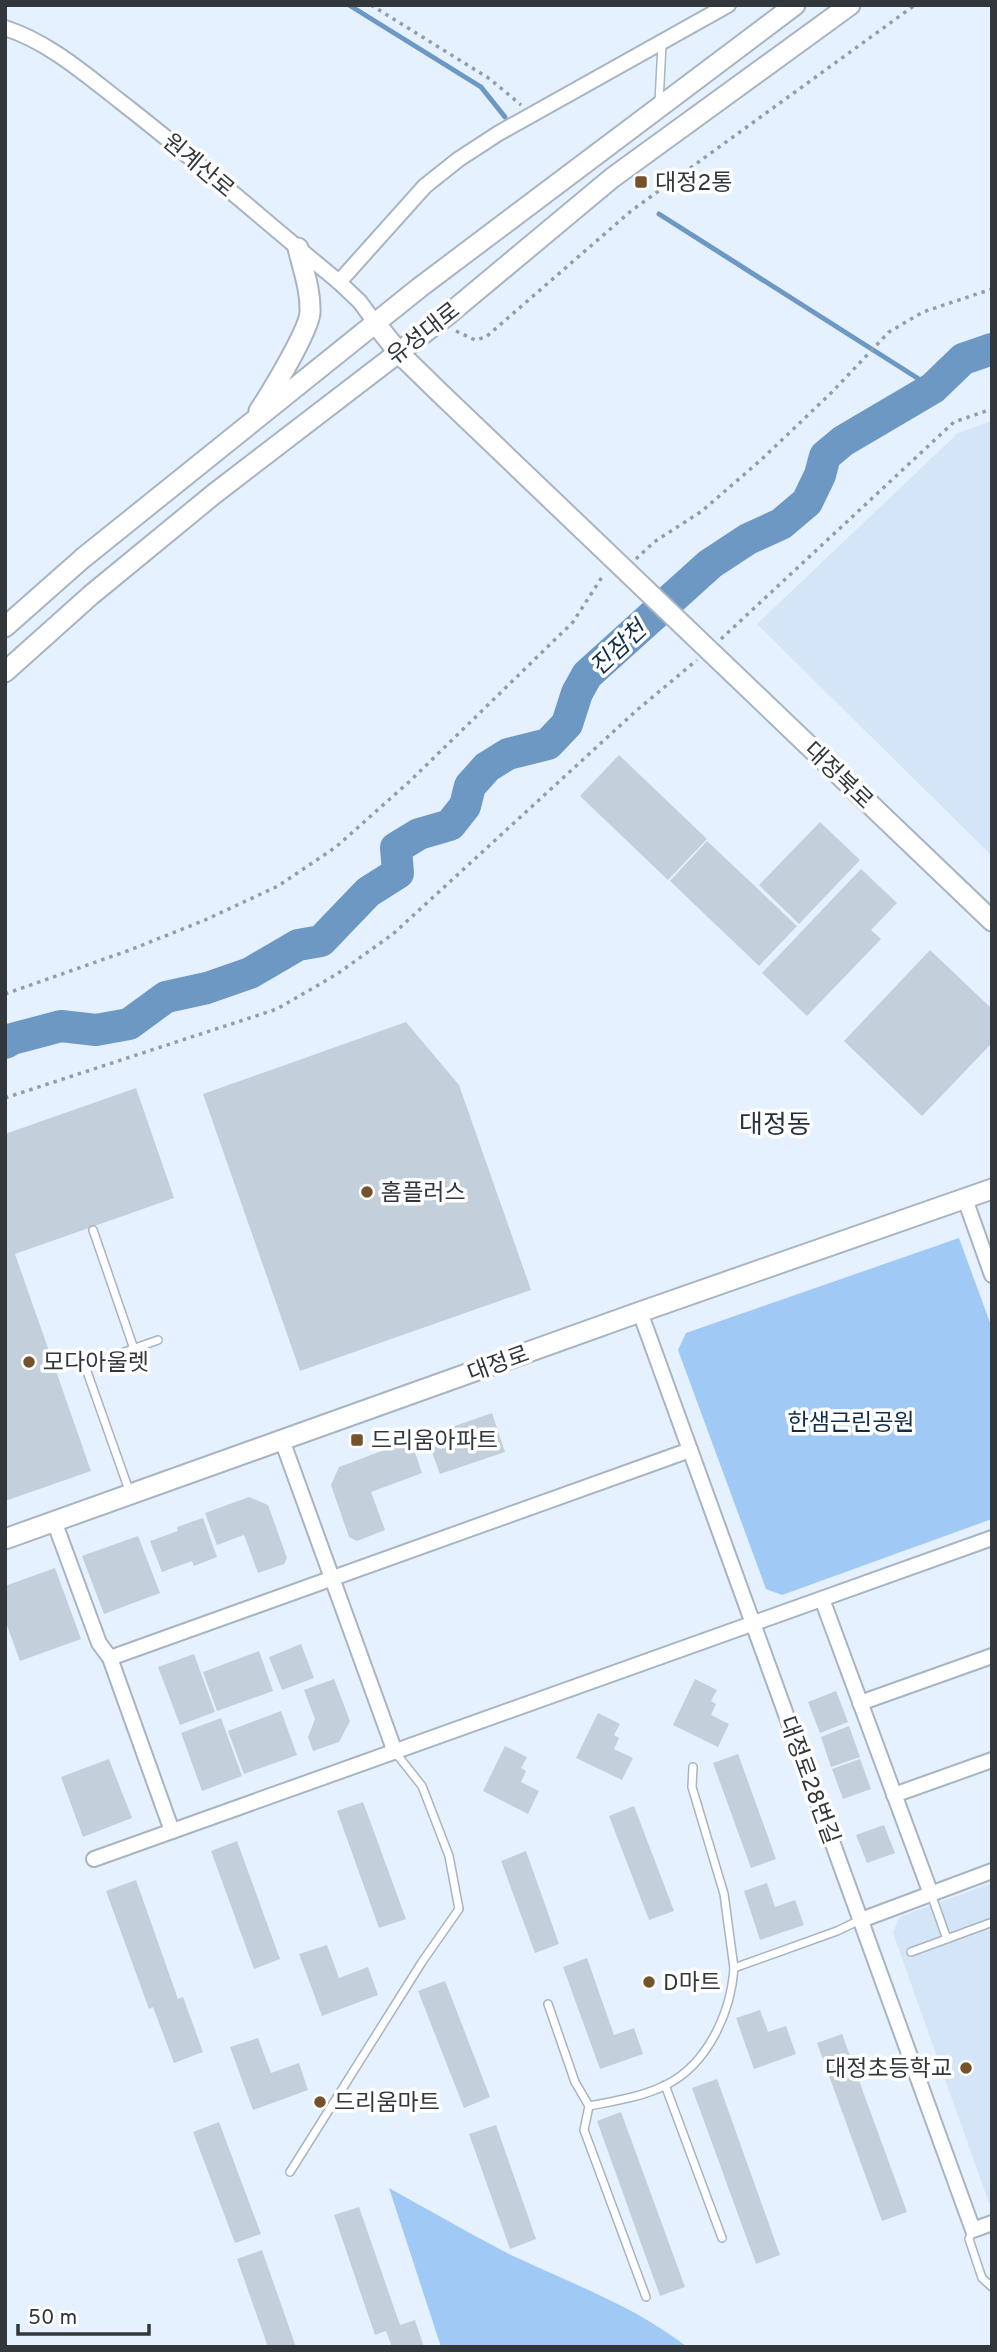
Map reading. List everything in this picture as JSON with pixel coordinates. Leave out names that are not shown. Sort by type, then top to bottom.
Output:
[{"type":"street","name":"유성대로","points":[[5,627],[83,558],[419,288],[795,5]]},
{"type":"street","name":"유성대로","points":[[5,672],[91,595],[214,494],[399,353],[612,178],[850,5]]},
{"type":"street","points":[[339,282],[425,186],[459,159],[499,133],[662,43],[722,6]]},
{"type":"street","name":"원계산로","points":[[5,28],[22,33],[67,61],[177,145],[339,282],[360,302],[376,324]]},
{"type":"street","points":[[247,428],[271,394],[310,317],[307,282],[298,248]]},
{"type":"street","points":[[376,324],[399,353],[625,569]]},
{"type":"street","name":"대정북로","points":[[625,569],[992,921]]},
{"type":"street","name":"대정로","points":[[5,1539],[992,1189]]},
{"type":"street","points":[[965,1199],[992,1275]]},
{"type":"street","name":"대정로28번길","points":[[640,1312],[973,2230]]},
{"type":"street","points":[[282,1440],[395,1752]]},
{"type":"street","points":[[110,1658],[690,1450]]},
{"type":"street","points":[[54,1521],[99,1643],[110,1658],[172,1831]]},
{"type":"street","points":[[94,1859],[992,1538]]},
{"type":"street","points":[[822,1599],[931,1894]]},
{"type":"street","points":[[860,1703],[992,1656]]},
{"type":"street","points":[[894,1795],[992,1760]]},
{"type":"street","points":[[861,1920],[992,1871]]},
{"type":"street","points":[[973,2230],[992,2223]]},
{"type":"lane","points":[[659,108],[662,43]]},
{"type":"lane","points":[[93,1230],[134,1349]]},
{"type":"lane","points":[[130,1494],[85,1366],[158,1340]]},
{"type":"lane","points":[[290,2172],[422,1962],[459,1909],[449,1856],[422,1786],[395,1752]]},
{"type":"lane","points":[[589,2106],[643,2094],[665,2085],[691,2067],[707,2047],[728,2006],[733,1989],[734,1968],[724,1894],[692,1787],[693,1767]]},
{"type":"lane","points":[[931,1894],[947,1939]]},
{"type":"lane","points":[[734,1968],[861,1920]]},
{"type":"lane","points":[[911,1952],[990,1923]]},
{"type":"lane","points":[[548,2004],[575,2082],[589,2106],[584,2130],[646,2297]]},
{"type":"lane","points":[[665,2085],[722,2238]]},
{"type":"lane","points":[[973,2230],[969,2239],[977,2265],[982,2278],[992,2287]]},
{"type":"path","points":[[371,5],[490,79],[534,114]]},
{"type":"path","points":[[456,331],[475,341],[486,337],[631,211],[915,5]]},
{"type":"path","points":[[625,569],[654,542],[702,511],[762,459],[832,392],[889,332],[923,312],[992,289]]},
{"type":"path","points":[[5,1098],[277,1009],[337,974],[393,934],[637,710],[709,649],[954,422],[992,409]]},
{"type":"path","points":[[5,994],[130,950],[205,920],[278,886],[336,847],[410,780],[573,622],[596,584]]},
{"type":"shaded area","points":[[992,421],[992,856],[757,624],[958,433]]},
{"type":"shaded area","name":"대정초등학교","points":[[992,1883],[992,2203],[989,2203],[893,1933],[899,1917]]},
{"type":"green space","name":"한샘근린공원","points":[[959,1238],[992,1328],[992,1519],[782,1595],[766,1589],[678,1350],[686,1333]]},
{"type":"green space","points":[[389,2188],[511,2255],[624,2307],[687,2347],[441,2347]]},
{"type":"building","points":[[619,755],[707,839],[668,880],[580,796]]},
{"type":"building","points":[[820,822],[860,860],[799,924],[759,885]]},
{"type":"building","points":[[707,841],[797,926],[759,966],[670,881]]},
{"type":"building","points":[[861,869],[897,903],[871,930],[881,939],[807,1016],[762,973]]},
{"type":"building","points":[[930,950],[992,1009],[992,1043],[922,1116],[844,1041]]},
{"type":"building","name":"홈플러스","points":[[406,1022],[459,1085],[531,1290],[300,1371],[203,1094]]},
{"type":"building","name":"모다아울렛","points":[[136,1088],[174,1198],[15,1254],[91,1471],[5,1501],[5,1134]]},
{"type":"building","points":[[492,1413],[505,1452],[440,1474],[426,1436]]},
{"type":"building","points":[[411,1440],[422,1473],[371,1492],[385,1530],[357,1541],[349,1537],[331,1485],[339,1467]]},
{"type":"building","points":[[249,1497],[268,1505],[287,1558],[284,1564],[258,1573],[244,1535],[217,1545],[205,1513]]},
{"type":"building","points":[[203,1518],[217,1557],[194,1566],[192,1561],[162,1572],[150,1541]]},
{"type":"building","points":[[138,1536],[160,1593],[104,1614],[82,1556]]},
{"type":"building","points":[[55,1568],[81,1639],[20,1661],[5,1620],[5,1586]]},
{"type":"building","points":[[301,1644],[314,1678],[282,1690],[269,1657]]},
{"type":"building","points":[[259,1651],[273,1691],[217,1711],[203,1672]]},
{"type":"building","points":[[194,1654],[215,1712],[180,1725],[158,1667]]},
{"type":"building","points":[[334,1679],[350,1721],[339,1742],[313,1751],[308,1737],[315,1719],[304,1690]]},
{"type":"building","points":[[695,1679],[717,1690],[711,1701],[716,1704],[711,1715],[729,1724],[718,1747],[673,1725]]},
{"type":"building","points":[[836,1691],[848,1722],[820,1733],[808,1702]]},
{"type":"building","points":[[281,1711],[297,1755],[244,1774],[228,1731]]},
{"type":"building","points":[[598,1713],[620,1724],[614,1735],[619,1738],[614,1749],[633,1758],[622,1780],[576,1758]]},
{"type":"building","points":[[221,1718],[242,1776],[202,1791],[181,1733]]},
{"type":"building","points":[[849,1726],[860,1757],[831,1767],[821,1737]]},
{"type":"building","points":[[505,1746],[527,1757],[521,1768],[526,1771],[521,1782],[539,1791],[528,1814],[483,1791]]},
{"type":"building","points":[[738,1754],[776,1859],[751,1868],[713,1763]]},
{"type":"building","points":[[109,1759],[132,1818],[83,1837],[61,1777]]},
{"type":"building","points":[[860,1759],[871,1789],[843,1799],[832,1769]]},
{"type":"building","points":[[363,1802],[406,1919],[379,1928],[337,1811]]},
{"type":"building","points":[[634,1806],[674,1911],[649,1920],[609,1816]]},
{"type":"building","points":[[884,1825],[895,1853],[867,1863],[856,1835]]},
{"type":"building","points":[[237,1841],[280,1959],[254,1969],[211,1851]]},
{"type":"building","points":[[526,1851],[559,1944],[535,1953],[501,1861]]},
{"type":"building","points":[[136,1880],[178,1999],[183,1997],[203,2052],[174,2063],[153,2007],[149,2009],[106,1891]]},
{"type":"building","points":[[767,1883],[775,1907],[795,1900],[804,1925],[760,1940],[744,1891]]},
{"type":"building","points":[[327,1945],[339,1978],[368,1967],[378,1995],[322,2016],[299,1954]]},
{"type":"building","points":[[587,1958],[614,2035],[634,2028],[643,2054],[600,2069],[563,1967]]},
{"type":"building","points":[[445,1981],[490,2097],[464,2108],[418,1991]]},
{"type":"building","points":[[760,2010],[768,2032],[786,2026],[796,2054],[754,2069],[736,2018]]},
{"type":"building","points":[[842,2034],[907,2212],[882,2221],[817,2043]]},
{"type":"building","points":[[258,2038],[271,2073],[299,2063],[308,2090],[253,2110],[230,2047]]},
{"type":"building","points":[[717,2079],[780,2255],[756,2264],[692,2088]]},
{"type":"building","points":[[621,2112],[685,2287],[660,2296],[597,2121]]},
{"type":"building","points":[[219,2122],[261,2234],[235,2243],[193,2132]]},
{"type":"building","points":[[496,2125],[536,2239],[510,2249],[469,2134]]},
{"type":"building","points":[[359,2207],[400,2325],[415,2320],[424,2347],[392,2347],[386,2331],[375,2335],[334,2215]]},
{"type":"building","points":[[262,2250],[296,2347],[268,2347],[237,2259]]},
{"type":"waterway","points":[[349,5],[481,87],[505,117]]},
{"type":"waterway","points":[[659,214],[933,388]]},
{"type":"waterway","name":"진잠천","points":[[5,1043],[61,1026],[96,1030],[129,1024],[166,997],[207,988],[250,973],[298,945],[321,941],[368,892],[398,873],[396,848],[419,834],[450,825],[465,806],[470,786],[487,767],[508,754],[548,744],[567,724],[577,693],[587,675],[710,564],[748,539],[781,524],[807,502],[820,475],[825,456],[843,441],[933,388],[963,359],[992,349]]},
{"type":"place","name":"대정2통","points":[[641,182]]},
{"type":"place","name":"홈플러스","points":[[367,1192]]},
{"type":"place","name":"모다아울렛","points":[[29,1362]]},
{"type":"place","name":"드리움아파트","points":[[357,1440]]},
{"type":"place","name":"D마트","points":[[649,1982]]},
{"type":"place","name":"대정초등학교","points":[[966,2068]]},
{"type":"place","name":"드리움마트","points":[[320,2102]]},
{"type":"district","name":"대정동","points":[[775,1124]]}]
